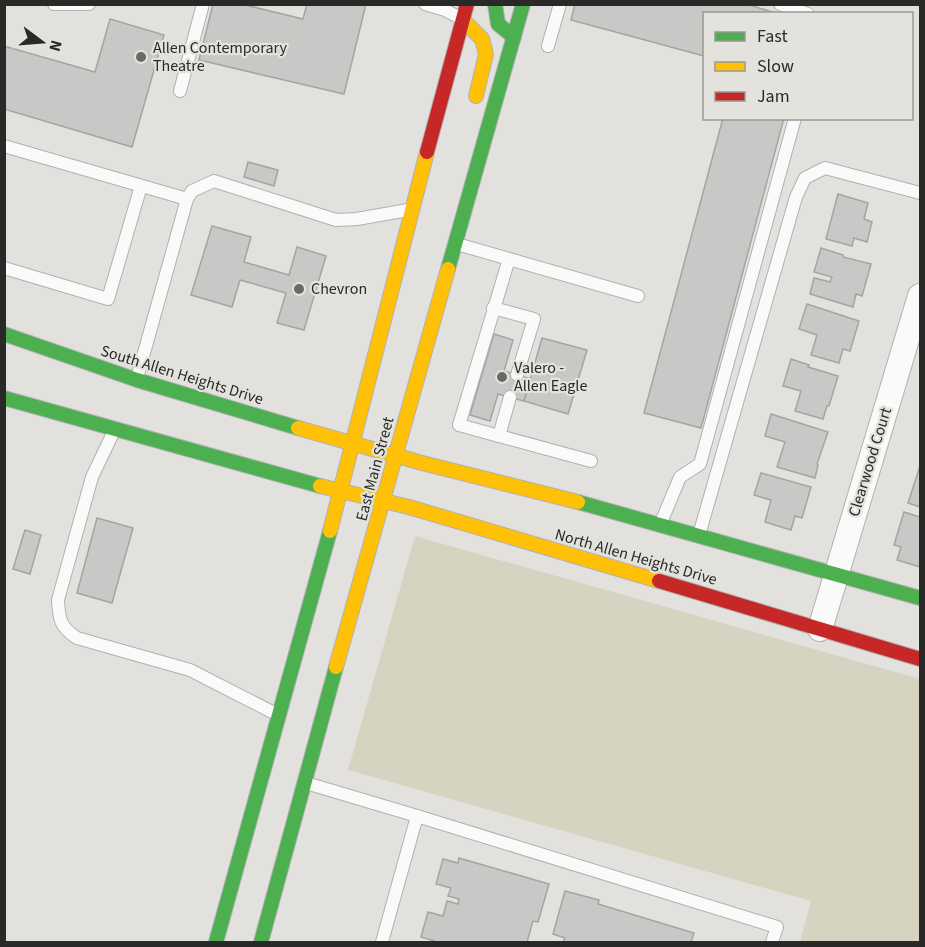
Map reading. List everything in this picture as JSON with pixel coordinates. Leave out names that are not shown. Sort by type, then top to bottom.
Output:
[{"type":"main road","name":"East Main Street","points":[[216,942],[340,490],[467,4]]},
{"type":"main road","points":[[495,4],[495,20],[502,30],[513,37]]},
{"type":"main road","name":"East Main Street","points":[[261,942],[523,4]]},
{"type":"main road","points":[[463,20],[482,39],[486,54],[473,108]]},
{"type":"main road","points":[[451,206],[456,244]]},
{"type":"main road","name":"South Allen Heights Drive","points":[[4,334],[137,380],[352,443]]},
{"type":"main road","points":[[4,398],[340,490]]},
{"type":"main road","points":[[352,443],[660,525],[921,598]]},
{"type":"main road","name":"North Allen Heights Drive","points":[[340,490],[384,500],[921,659]]},
{"type":"street","name":"Clearwood Court","points":[[820,629],[921,296]]},
{"type":"lane","points":[[54,4],[89,4]]},
{"type":"lane","points":[[180,91],[203,4]]},
{"type":"lane","points":[[425,4],[445,10],[463,20]]},
{"type":"lane","points":[[548,46],[560,4]]},
{"type":"lane","points":[[780,4],[802,12]]},
{"type":"lane","points":[[660,525],[680,477],[700,464],[794,120]]},
{"type":"lane","points":[[4,146],[187,199]]},
{"type":"lane","points":[[699,536],[796,197],[805,178],[825,168],[921,193]]},
{"type":"lane","points":[[137,380],[187,199],[192,191],[214,181],[336,220],[357,219],[412,209]]},
{"type":"lane","points":[[4,268],[108,299],[141,186]]},
{"type":"lane","points":[[456,244],[638,296]]},
{"type":"lane","points":[[509,259],[459,425],[591,461]]},
{"type":"lane","points":[[493,308],[534,319],[517,375]]},
{"type":"lane","points":[[499,436],[510,397]]},
{"type":"lane","points":[[115,430],[92,477],[58,600],[59,620],[68,633],[77,638],[190,670],[279,715]]},
{"type":"lane","points":[[305,783],[777,927],[772,942]]},
{"type":"lane","points":[[382,942],[417,816]]},
{"type":"shaded area","points":[[415,536],[920,679],[920,942],[800,942],[811,901],[348,770]]},
{"type":"building","points":[[213,4],[241,4],[303,19],[307,4],[366,4],[344,94],[199,60]]},
{"type":"building","points":[[575,4],[746,4],[772,12],[703,12],[703,56],[571,20]]},
{"type":"building","points":[[110,19],[164,35],[132,147],[4,109],[4,46],[95,72]]},
{"type":"building","points":[[722,120],[783,120],[701,428],[644,413]]},
{"type":"building","points":[[248,162],[278,170],[274,186],[244,177]]},
{"type":"building","points":[[838,194],[868,203],[864,219],[872,222],[867,242],[854,238],[852,246],[826,239]]},
{"type":"building","points":[[212,226],[251,237],[244,262],[289,275],[297,247],[326,256],[304,330],[277,323],[286,293],[240,280],[232,307],[191,295]]},
{"type":"building","points":[[821,248],[843,255],[843,257],[871,264],[862,296],[856,294],[853,307],[810,294],[814,278],[830,282],[832,277],[814,272]]},
{"type":"building","points":[[807,304],[859,321],[850,351],[843,349],[839,363],[811,355],[817,335],[799,329]]},
{"type":"building","name":"Valero - Allen Eagle","points":[[494,334],[513,340],[504,371],[531,379],[524,401],[498,394],[490,421],[470,415]]},
{"type":"building","points":[[542,338],[587,350],[568,414],[524,401]]},
{"type":"building","points":[[791,359],[838,376],[823,419],[795,411],[801,391],[783,386]]},
{"type":"building","points":[[771,414],[828,432],[817,464],[815,478],[777,467],[785,442],[765,436]]},
{"type":"building","points":[[920,466],[920,507],[908,503]]},
{"type":"building","points":[[761,473],[811,487],[802,518],[795,516],[791,530],[765,522],[771,500],[754,495]]},
{"type":"building","points":[[904,512],[920,517],[920,567],[897,560],[901,547],[894,545]]},
{"type":"building","points":[[97,518],[133,528],[112,603],[77,593]]},
{"type":"building","points":[[25,530],[41,535],[30,574],[13,569]]},
{"type":"building","points":[[459,858],[549,884],[538,922],[533,921],[527,942],[435,942],[421,937],[428,912],[443,916],[447,901],[458,904],[459,899],[448,896],[451,888],[436,884],[443,859],[458,863]]},
{"type":"building","points":[[565,891],[599,900],[598,904],[694,933],[691,942],[563,942],[565,938],[553,934]]},
{"type":"traffic: fast","points":[[495,4],[498,24],[514,37]]},
{"type":"traffic: fast","points":[[448,269],[523,4]]},
{"type":"traffic: fast","points":[[4,334],[137,380],[298,428]]},
{"type":"traffic: fast","points":[[4,398],[320,486]]},
{"type":"traffic: fast","points":[[578,502],[920,598]]},
{"type":"traffic: fast","points":[[216,942],[330,531]]},
{"type":"traffic: fast","points":[[261,942],[336,667]]},
{"type":"traffic: slow","points":[[463,20],[482,39],[486,54],[476,96]]},
{"type":"traffic: slow","points":[[330,531],[427,152]]},
{"type":"traffic: slow","points":[[336,667],[448,269]]},
{"type":"traffic: slow","points":[[298,428],[422,463],[578,502]]},
{"type":"traffic: slow","points":[[320,486],[409,507],[659,581]]},
{"type":"traffic: jam","points":[[427,152],[467,4]]},
{"type":"traffic: jam","points":[[659,581],[920,659]]},
{"type":"place","name":"Allen Contemporary Theatre","points":[[141,57]]},
{"type":"place","name":"Chevron","points":[[299,289]]},
{"type":"place","name":"Valero - Allen Eagle","points":[[502,377]]}]
